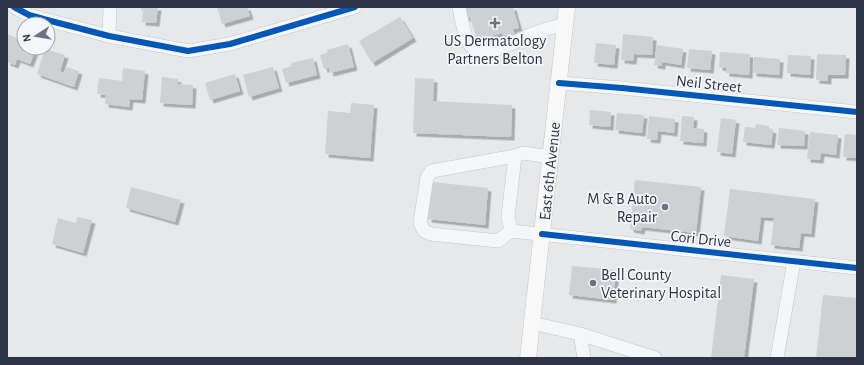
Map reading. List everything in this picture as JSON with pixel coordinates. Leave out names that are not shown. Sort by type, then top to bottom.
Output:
[{"type":"main road","name":"East 6th Avenue","points":[[528,358],[567,7]]},
{"type":"street","points":[[14,7],[29,15],[47,20],[109,36],[179,51],[202,50],[295,26],[355,7]]},
{"type":"street","points":[[109,36],[110,7]]},
{"type":"street","points":[[458,7],[469,44],[474,49],[483,51],[508,46],[530,35],[565,24]]},
{"type":"street","name":"Neil Street","points":[[559,83],[857,112]]},
{"type":"street","points":[[515,156],[508,216],[512,231],[498,241],[431,234],[424,231],[420,223],[427,177],[432,171],[515,156],[523,153],[551,157]]},
{"type":"street","name":"Cori Drive","points":[[512,231],[794,260],[857,268]]},
{"type":"street","points":[[777,358],[794,260]]},
{"type":"street","points":[[532,323],[580,334],[655,358]]},
{"type":"street","points":[[580,334],[584,358]]},
{"type":"building","points":[[141,7],[158,7],[156,23],[142,22],[143,10],[141,10]]},
{"type":"building","points":[[217,7],[247,7],[250,16],[222,24]]},
{"type":"building","name":"US Dermatology Partners Belton","points":[[463,7],[513,7],[519,28],[513,29],[515,36],[505,40],[502,33],[477,40],[470,17],[466,18]]},
{"type":"building","points":[[400,17],[413,38],[372,63],[359,41]]},
{"type":"building","points":[[7,34],[16,38],[16,56],[33,56],[30,64],[17,59],[15,65],[7,62]]},
{"type":"building","points":[[623,34],[653,37],[652,55],[634,54],[633,61],[621,60]]},
{"type":"building","points":[[596,43],[616,45],[614,65],[594,63]]},
{"type":"building","points":[[348,44],[354,67],[330,73],[329,68],[324,69],[320,55],[327,53],[327,50]]},
{"type":"building","points":[[657,45],[683,49],[681,65],[662,62],[662,66],[654,65]]},
{"type":"building","points":[[689,49],[712,51],[710,70],[687,68]]},
{"type":"building","points":[[56,52],[65,55],[60,71],[64,73],[66,67],[79,71],[74,87],[37,74],[43,56],[56,56]]},
{"type":"building","points":[[720,52],[750,54],[749,75],[726,73],[726,68],[719,67]]},
{"type":"building","points":[[817,54],[846,55],[845,75],[828,75],[828,81],[816,80]]},
{"type":"building","points":[[788,55],[811,56],[810,75],[787,73]]},
{"type":"building","points":[[754,57],[780,59],[779,75],[753,73]]},
{"type":"building","points":[[313,58],[317,75],[286,83],[282,69],[292,66],[291,63]]},
{"type":"building","points":[[273,67],[279,88],[249,97],[243,75]]},
{"type":"building","points":[[123,68],[145,71],[142,100],[130,99],[129,107],[105,104],[106,95],[97,94],[99,78],[122,81]]},
{"type":"building","points":[[235,74],[240,91],[210,100],[205,83]]},
{"type":"building","points":[[162,77],[178,79],[177,84],[193,85],[192,105],[160,103]]},
{"type":"building","points":[[415,78],[434,79],[433,101],[512,105],[511,137],[413,133]]},
{"type":"building","points":[[351,103],[374,105],[370,158],[325,154],[328,111],[350,113]]},
{"type":"building","points":[[590,110],[611,112],[610,127],[589,125]]},
{"type":"building","points":[[617,113],[644,115],[642,133],[615,130]]},
{"type":"building","points":[[649,116],[675,119],[674,133],[658,131],[657,140],[647,139]]},
{"type":"building","points":[[682,116],[694,117],[693,128],[704,129],[703,143],[680,141]]},
{"type":"building","points":[[721,118],[736,120],[732,154],[717,152]]},
{"type":"building","points":[[756,124],[769,126],[769,129],[773,130],[771,145],[743,142],[745,127],[755,128]]},
{"type":"building","points":[[779,128],[805,131],[804,146],[777,145]]},
{"type":"building","points":[[810,132],[838,135],[836,155],[821,153],[820,160],[807,159]]},
{"type":"building","points":[[845,134],[857,135],[857,158],[843,157]]},
{"type":"building","name":"M & B Auto Repair","points":[[635,180],[701,187],[696,233],[642,227],[641,231],[630,229]]},
{"type":"building","points":[[432,182],[488,188],[485,225],[428,219]]},
{"type":"building","points":[[131,187],[181,200],[175,222],[126,208]]},
{"type":"building","points":[[730,189],[815,199],[811,234],[801,233],[799,248],[771,245],[774,218],[761,217],[758,241],[724,236]]},
{"type":"building","points":[[77,217],[92,220],[83,253],[52,244],[58,218],[76,223]]},
{"type":"building","name":"Bell County Veterinary Hospital","points":[[572,266],[616,270],[613,300],[569,295]]},
{"type":"building","points":[[721,275],[754,279],[744,358],[711,358]]},
{"type":"building","points":[[823,295],[857,298],[857,358],[816,358]]},
{"type":"cycle path","points":[[14,7],[29,15],[109,36],[188,51],[230,44],[355,7]]},
{"type":"cycle path","points":[[559,83],[857,112]]},
{"type":"cycle path","points":[[542,234],[857,268]]},
{"type":"place","name":"US Dermatology Partners Belton","points":[[495,23]]},
{"type":"place","name":"M & B Auto Repair","points":[[665,207]]},
{"type":"place","name":"Bell County Veterinary Hospital","points":[[593,283]]}]
